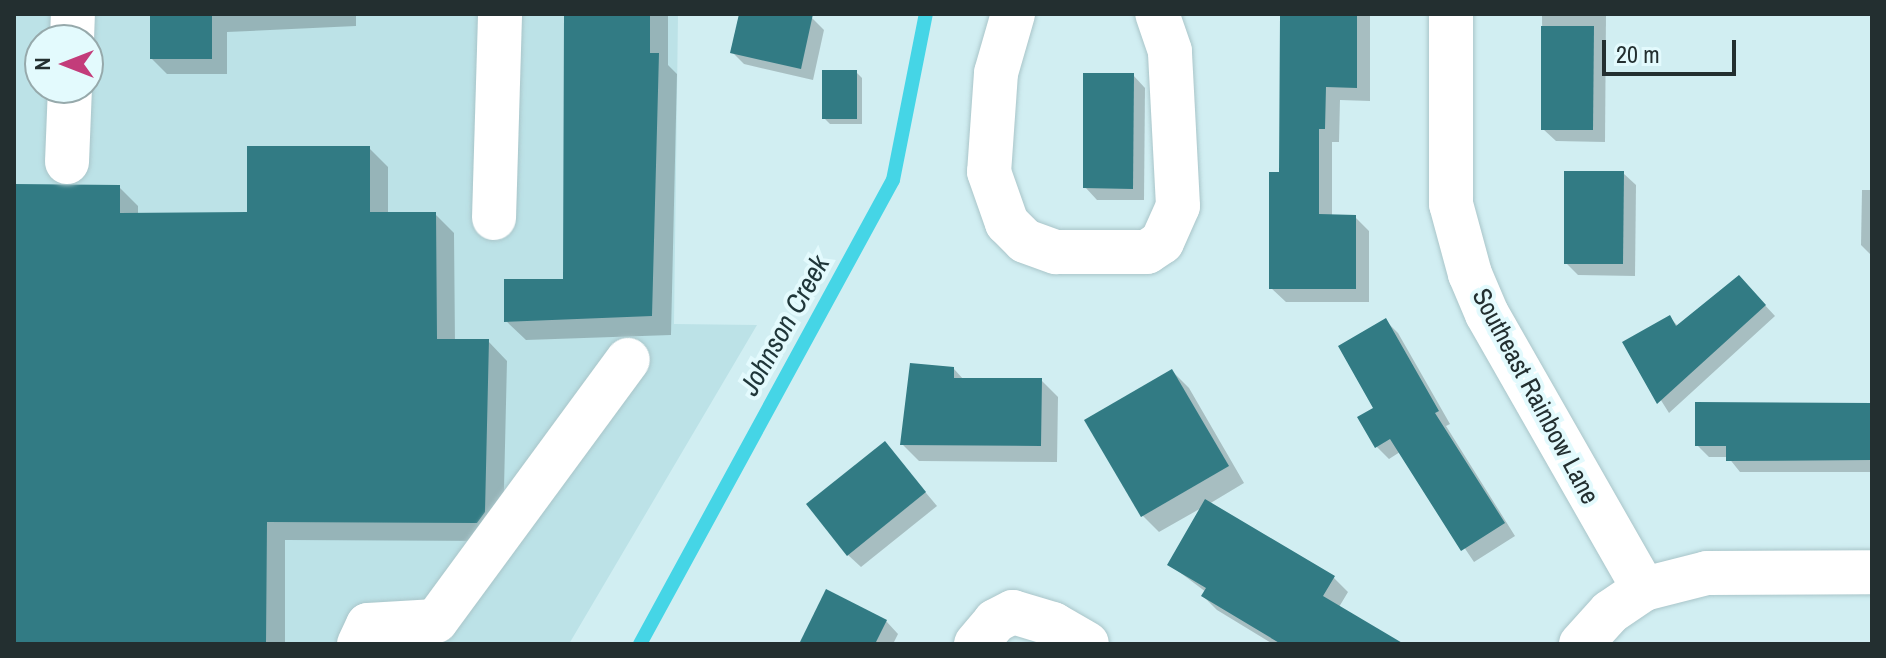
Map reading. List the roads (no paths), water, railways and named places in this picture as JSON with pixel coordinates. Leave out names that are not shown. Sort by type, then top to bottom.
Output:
[{"type":"street","points":[[494,218],[500,14]]},
{"type":"street","points":[[1013,14],[996,73],[989,172],[1007,223],[1025,241],[1056,252],[1147,252],[1162,242],[1178,206],[1170,51],[1157,14]]},
{"type":"street","name":"Southeast Rainbow Lane","points":[[1451,14],[1451,204],[1470,274],[1487,314],[1644,589]]},
{"type":"street","points":[[67,162],[69,104]]},
{"type":"street","points":[[359,644],[368,625],[436,621],[628,360]]},
{"type":"street","points":[[1581,644],[1610,612],[1644,589],[1707,573],[1872,572]]},
{"type":"street","points":[[976,644],[995,621],[1013,612],[1053,624],[1087,644]]},
{"type":"waterway","name":"Johnson Creek","points":[[640,644],[893,180],[926,14]]}]
